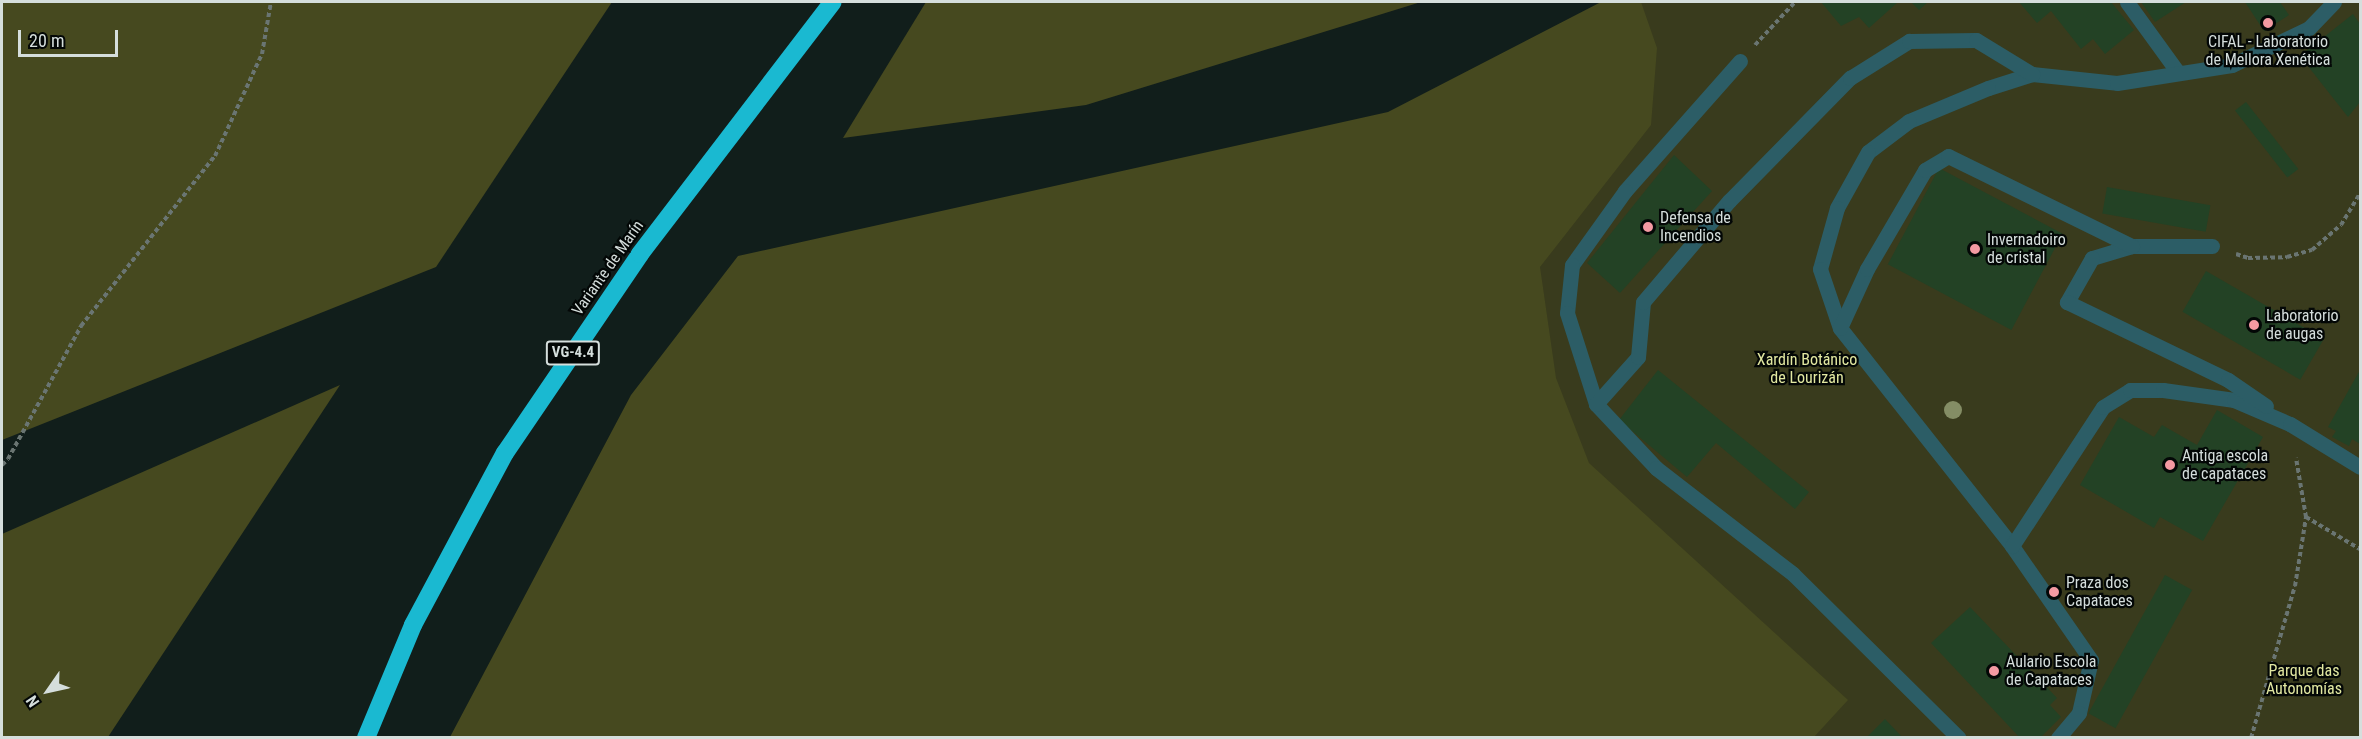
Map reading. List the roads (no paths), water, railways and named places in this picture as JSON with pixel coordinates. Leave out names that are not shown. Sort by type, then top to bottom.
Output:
[{"type":"highway","name":"Variante de Marín","points":[[366,738],[413,625],[505,453],[640,254],[833,2]]},
{"type":"street","points":[[2127,2],[2177,71]]},
{"type":"street","points":[[2058,738],[2079,714],[2091,660],[2012,546],[1840,328],[1820,269],[1836,208],[1868,152],[1909,122],[1988,88],[2032,74],[2117,83],[2177,71],[2232,65],[2277,46],[2309,28],[2334,2]]},
{"type":"street","points":[[1596,404],[1638,357],[1643,302],[1729,201],[1850,78],[1909,41],[1976,40],[2032,74]]},
{"type":"street","points":[[1740,61],[1625,191],[1572,265],[1567,313],[1596,404],[1656,468],[1793,574],[1959,738]]},
{"type":"street","points":[[1840,328],[1867,269],[1925,170],[1948,156],[2132,246]]},
{"type":"street","points":[[2212,246],[2132,246],[2092,258],[2067,302],[2228,380],[2290,424],[2361,467]]},
{"type":"street","points":[[2012,546],[2103,407],[2130,390],[2163,390],[2234,400],[2290,424]]},
{"type":"place","name":"CIFAL - Laboratorio de Mellora Xenética","points":[[2268,23]]},
{"type":"place","name":"Defensa de Incendios","points":[[1648,227]]},
{"type":"place","name":"Invernadoiro de cristal","points":[[1975,249]]},
{"type":"place","name":"Laboratorio de augas","points":[[2254,325]]},
{"type":"place","name":"Antiga escola de capataces","points":[[2170,465]]},
{"type":"place","name":"Praza dos Capataces","points":[[2054,592]]},
{"type":"place","name":"Aulario Escola de Capataces","points":[[1994,671]]},
{"type":"park label","name":"Xardín Botánico de Lourizán","points":[[1807,369]]},
{"type":"park label","name":"Parque das Autonomías","points":[[2304,680]]}]
